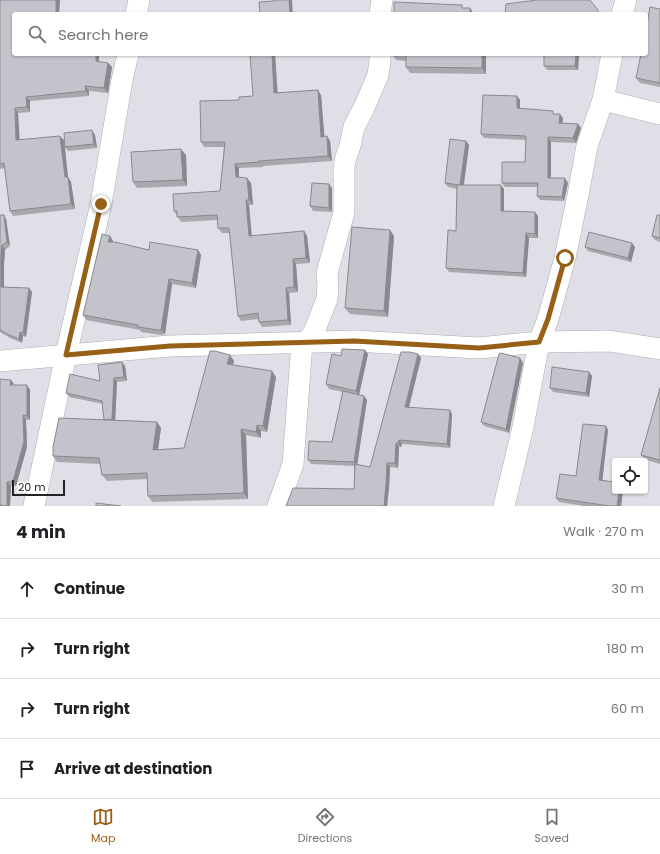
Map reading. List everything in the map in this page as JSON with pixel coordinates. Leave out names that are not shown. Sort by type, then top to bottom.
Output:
[{"type":"street","points":[[136,12],[139,0]]},
{"type":"street","points":[[380,12],[382,0]]},
{"type":"street","points":[[623,12],[626,0]]},
{"type":"street","points":[[34,506],[66,355],[101,204],[128,56]]},
{"type":"street","points":[[278,506],[292,464],[304,342],[314,332],[327,299],[327,273],[344,212],[344,167],[346,157],[354,127],[378,75],[380,56]]},
{"type":"street","points":[[504,506],[523,427],[539,342],[548,319],[565,258],[587,146],[603,100],[612,56]]},
{"type":"street","points":[[603,100],[660,114]]},
{"type":"street","points":[[0,361],[170,346],[354,341],[479,348],[539,342],[609,341],[660,349]]},
{"type":"building","points":[[0,0],[56,0],[56,12],[12,12],[12,56],[96,56],[96,61],[108,63],[104,88],[85,86],[86,91],[26,97],[27,107],[15,108],[16,140],[60,136],[65,177],[68,177],[71,204],[10,211],[4,163],[0,164]]},
{"type":"building","points":[[289,0],[290,12],[260,12],[259,2]]},
{"type":"building","points":[[537,0],[590,0],[598,12],[505,12],[506,4]]},
{"type":"building","points":[[394,2],[462,5],[462,8],[470,8],[470,12],[394,12]]},
{"type":"building","points":[[650,7],[660,9],[660,83],[636,78],[641,56],[648,56],[648,18]]},
{"type":"building","points":[[250,56],[272,56],[274,93],[318,90],[321,137],[327,136],[328,156],[235,164],[236,177],[247,178],[249,200],[246,200],[249,236],[304,231],[306,258],[293,259],[294,287],[286,288],[288,320],[259,322],[258,313],[238,316],[229,228],[218,228],[217,215],[177,217],[177,211],[174,211],[173,194],[220,191],[225,142],[201,142],[200,101],[239,100],[239,97],[253,96]]},
{"type":"building","points":[[406,56],[482,56],[482,68],[406,67]]},
{"type":"building","points":[[544,56],[576,56],[575,66],[544,66]]},
{"type":"building","points":[[483,95],[517,96],[517,108],[553,111],[553,114],[560,114],[559,123],[578,124],[573,138],[548,137],[548,178],[565,178],[562,197],[537,196],[538,183],[502,183],[502,162],[525,162],[526,136],[481,134]]},
{"type":"building","points":[[92,130],[94,144],[65,147],[64,133]]},
{"type":"building","points":[[450,139],[466,141],[460,185],[445,183]]},
{"type":"building","points":[[181,149],[183,180],[133,182],[131,152]]},
{"type":"building","points":[[312,183],[329,184],[329,208],[310,206]]},
{"type":"building","points":[[457,185],[501,185],[501,211],[535,212],[535,234],[526,233],[523,273],[446,268],[448,230],[456,231]]},
{"type":"building","points":[[0,215],[4,215],[7,242],[2,245],[1,287],[29,288],[23,333],[20,332],[19,339],[0,330]]},
{"type":"building","points":[[657,215],[660,215],[660,238],[652,236]]},
{"type":"building","points":[[352,227],[390,230],[384,311],[345,308]]},
{"type":"building","points":[[589,232],[632,243],[628,258],[585,247]]},
{"type":"building","points":[[102,234],[110,236],[108,242],[115,242],[149,250],[150,242],[198,250],[192,283],[169,279],[161,330],[138,327],[138,325],[83,315]]},
{"type":"building","points":[[342,349],[365,350],[356,391],[326,384],[332,354],[341,356]]},
{"type":"building","points":[[210,351],[230,355],[227,364],[272,371],[263,426],[257,425],[256,432],[241,429],[244,493],[148,496],[147,473],[102,475],[99,458],[53,456],[53,447],[59,418],[157,422],[153,450],[184,448]]},
{"type":"building","points":[[401,352],[418,354],[405,407],[450,410],[447,444],[399,440],[398,443],[396,443],[395,463],[387,463],[384,506],[286,506],[293,488],[354,489],[355,464],[370,467]]},
{"type":"building","points":[[501,353],[520,358],[506,429],[481,422],[499,354]]},
{"type":"building","points":[[122,362],[124,377],[114,378],[112,419],[104,420],[102,401],[66,393],[70,374],[100,381],[98,365]]},
{"type":"building","points":[[552,367],[589,372],[586,393],[550,388]]},
{"type":"building","points":[[0,379],[11,380],[10,385],[27,385],[27,416],[23,415],[24,442],[13,481],[7,482],[7,506],[0,505]]},
{"type":"building","points":[[660,388],[660,460],[641,455]]},
{"type":"building","points":[[343,391],[364,396],[354,462],[308,460],[309,441],[332,442]]},
{"type":"building","points":[[583,424],[606,426],[599,480],[612,482],[612,494],[619,494],[617,506],[556,498],[560,474],[576,476]]},
{"type":"building","points":[[96,503],[121,506],[96,506]]},
{"type":"route","points":[[101,204],[66,355],[170,346],[354,341],[479,348],[539,342],[548,319],[565,258]]}]
